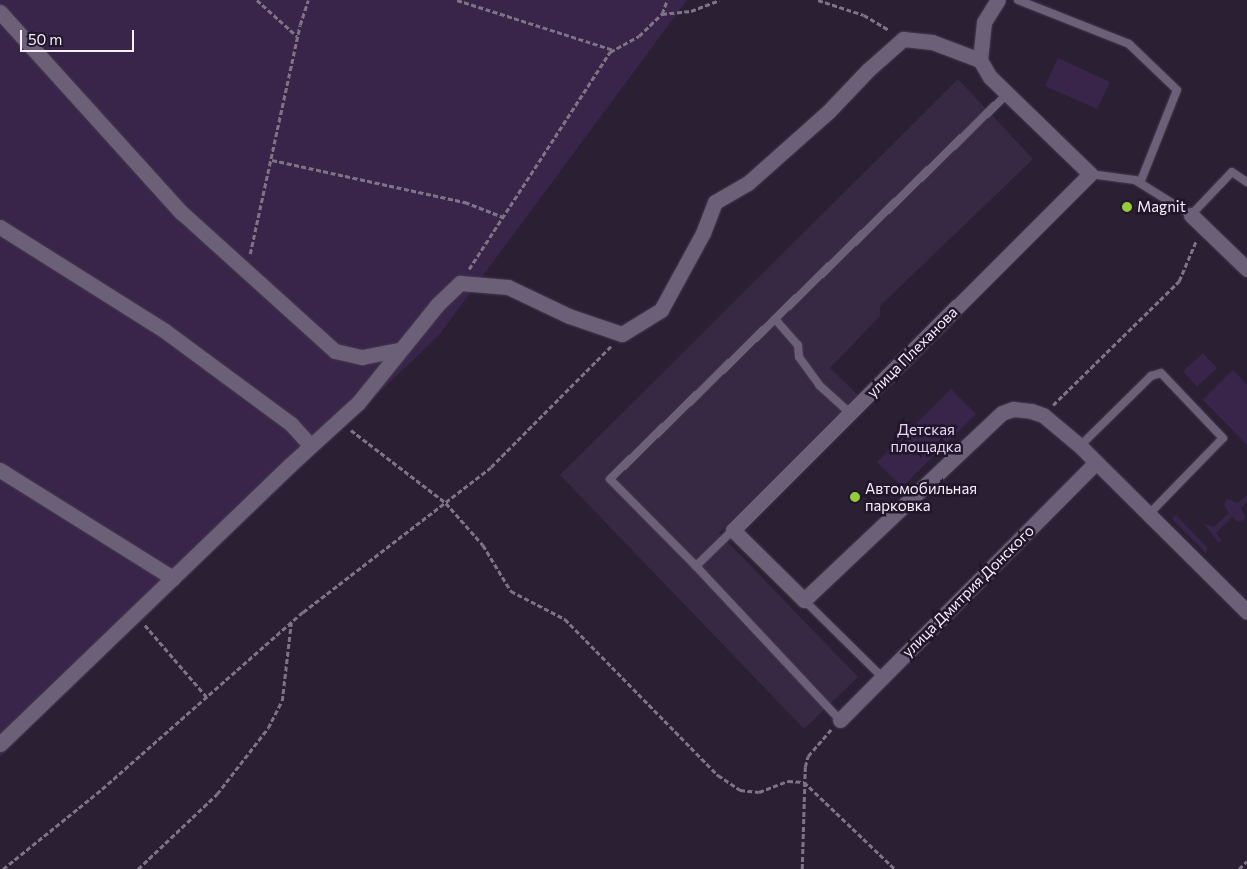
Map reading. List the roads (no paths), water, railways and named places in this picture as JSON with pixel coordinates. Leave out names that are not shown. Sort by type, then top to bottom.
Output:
[{"type":"street","points":[[998,0],[984,22],[980,60],[990,77],[1090,174]]},
{"type":"street","points":[[0,12],[182,212],[335,351],[362,357],[399,350]]},
{"type":"street","points":[[4,735],[173,578],[310,445],[358,403],[399,350],[460,283],[508,288],[569,316],[622,334],[661,310],[703,233],[714,202],[748,183],[828,112],[868,70],[904,39],[932,42],[980,60]]},
{"type":"street","name":"улица Плеханова","points":[[733,530],[1090,174]]},
{"type":"street","points":[[1191,215],[1247,269]]},
{"type":"street","points":[[0,227],[165,331],[292,424],[310,445]]},
{"type":"street","points":[[733,530],[804,600],[1002,413],[1013,409],[1044,414],[1150,513],[1247,612]]},
{"type":"street","name":"улица Дмитрия Донского","points":[[840,720],[1096,462]]},
{"type":"street","points":[[0,470],[173,578]]},
{"type":"lane","points":[[1018,0],[1129,44],[1177,90],[1140,183]]},
{"type":"lane","points":[[840,720],[696,566],[610,479],[1007,94]]},
{"type":"lane","points":[[1090,174],[1140,183],[1191,215],[1232,172],[1247,182]]},
{"type":"lane","points":[[775,319],[798,345],[798,357],[819,385],[850,413]]},
{"type":"lane","points":[[1080,446],[1151,376],[1161,373],[1223,438],[1150,513]]},
{"type":"lane","points":[[696,566],[733,530]]},
{"type":"lane","points":[[804,600],[882,677]]},
{"type":"place","name":"Magnit","points":[[1127,207]]},
{"type":"place","name":"Автомобильная парковка","points":[[855,497]]},
{"type":"park label","name":"Детская площадка","points":[[926,438]]}]
